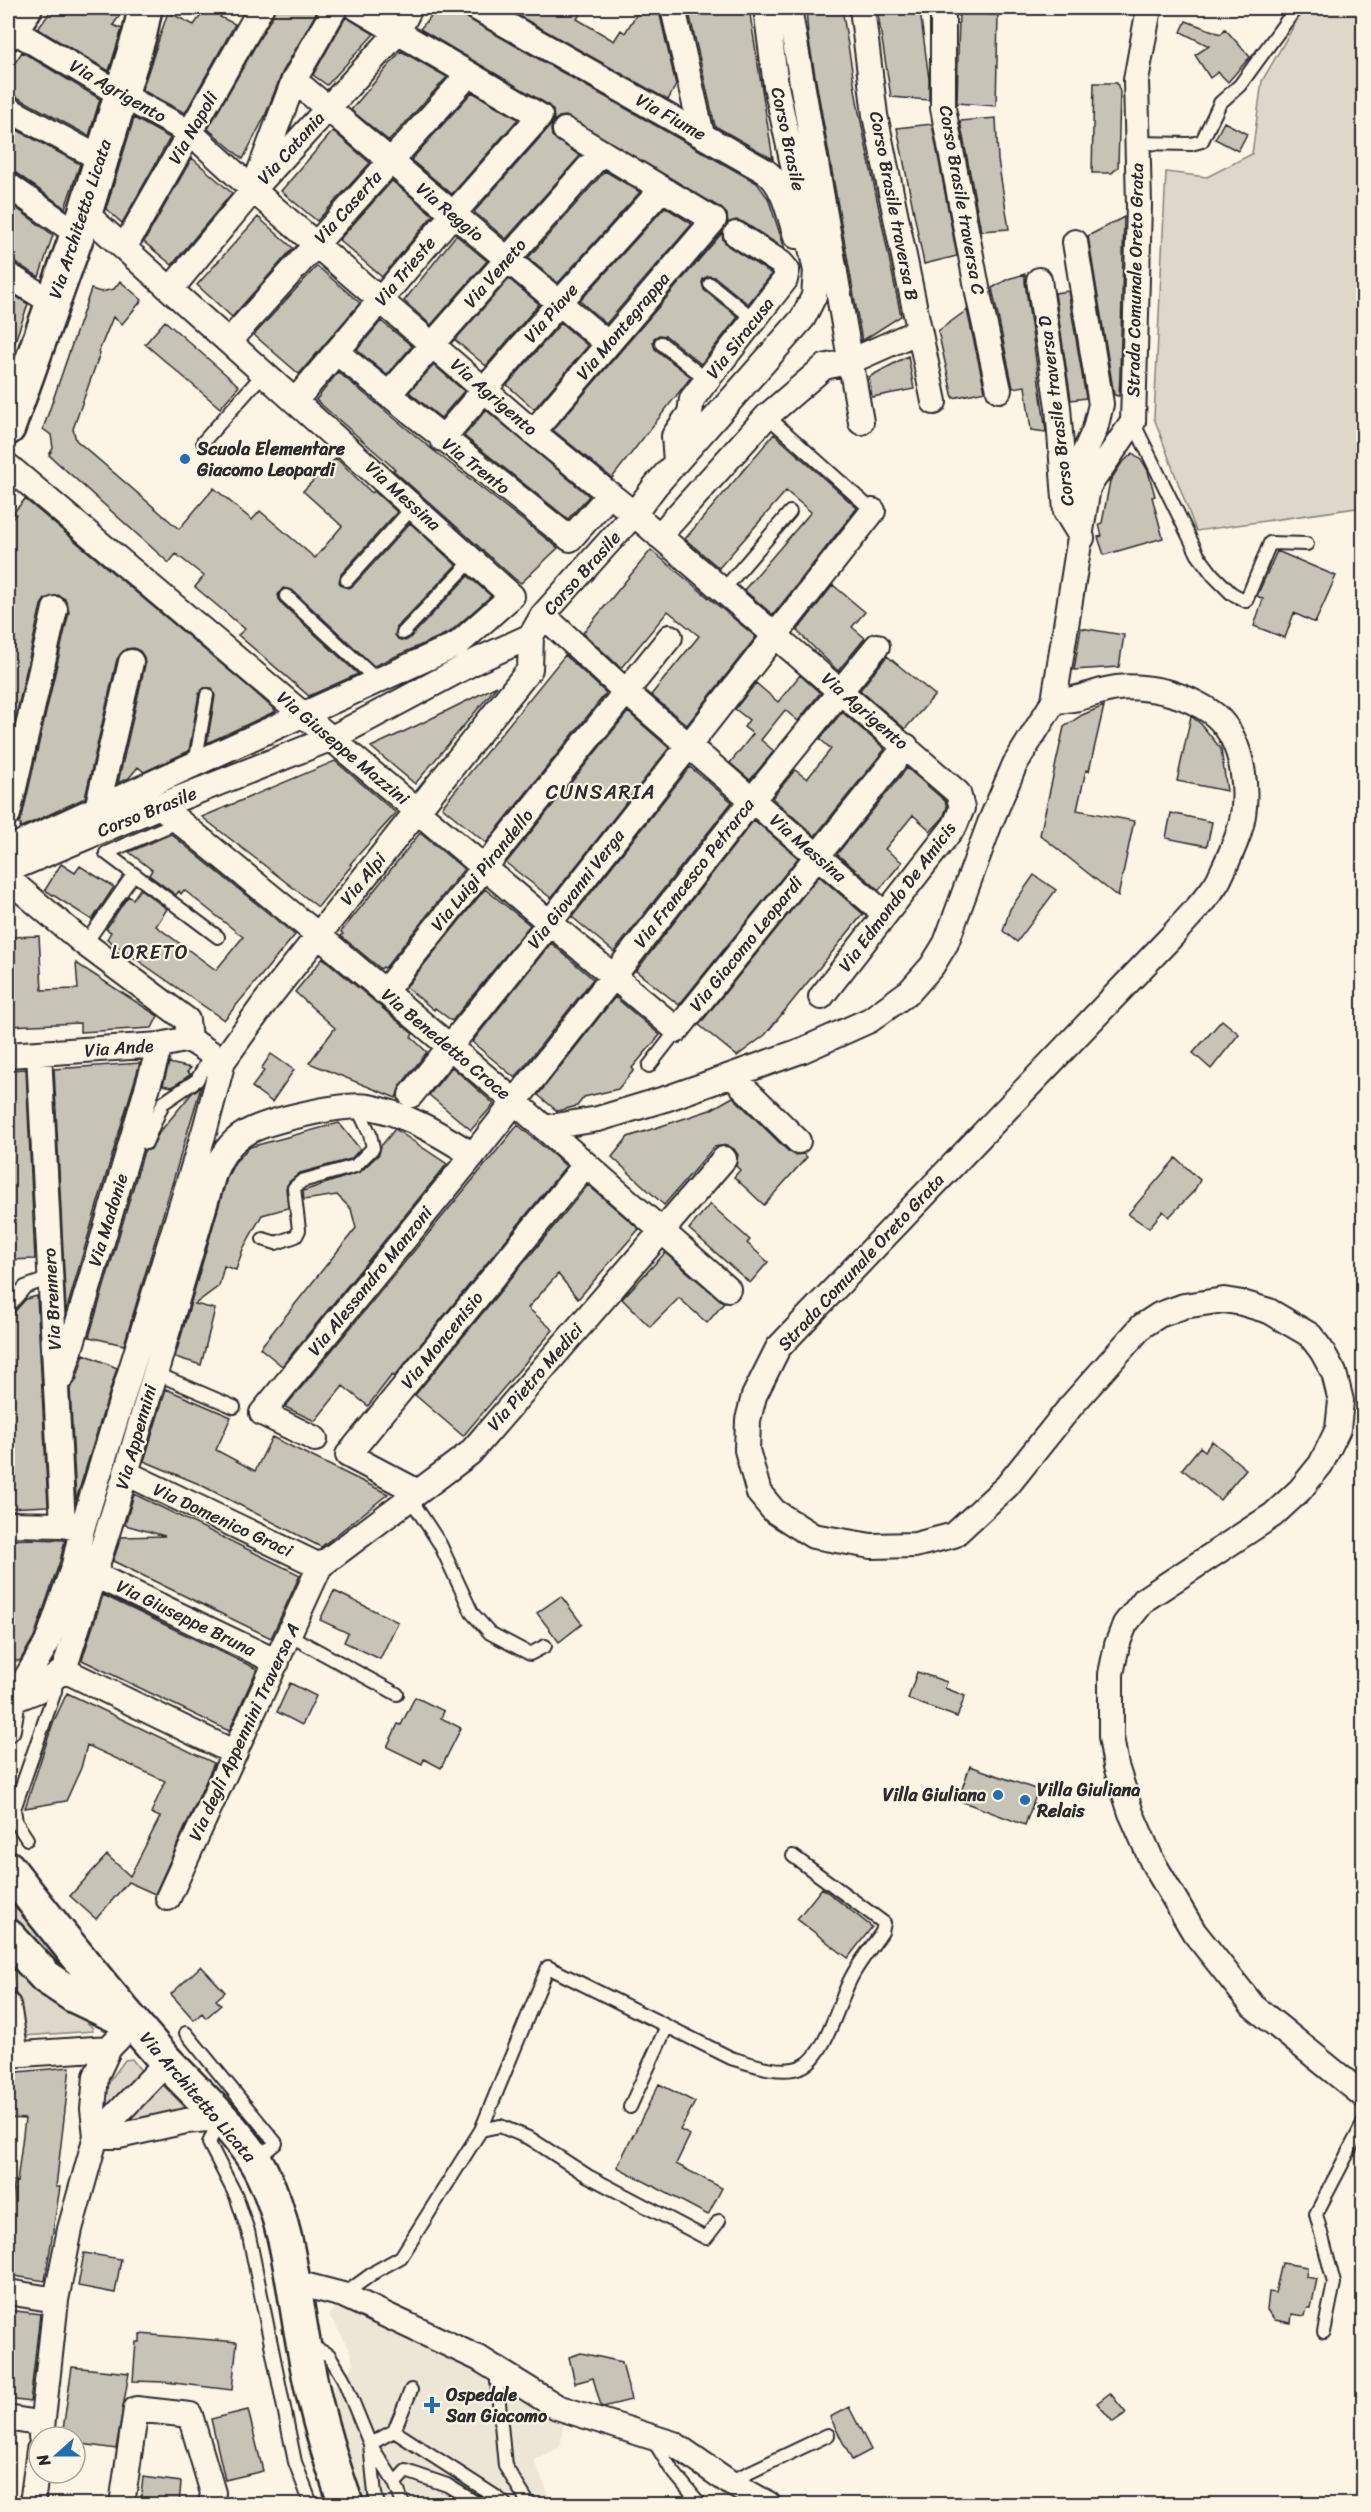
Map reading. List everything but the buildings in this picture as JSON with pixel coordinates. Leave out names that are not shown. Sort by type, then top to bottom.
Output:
[{"type":"street","name":"Via Architetto Licata","points":[[8,428],[80,223],[146,8]]},
{"type":"street","name":"Via Napoli","points":[[124,248],[261,8]]},
{"type":"street","points":[[253,190],[294,80],[334,8]]},
{"type":"street","points":[[357,8],[469,74]]},
{"type":"street","name":"Via Catania","points":[[171,289],[253,190],[398,32],[410,8]]},
{"type":"street","name":"Via Fiume","points":[[477,8],[774,177],[801,252],[808,264],[816,271]]},
{"type":"street","points":[[673,8],[702,135]]},
{"type":"street","name":"Corso Brasile","points":[[8,870],[160,806],[332,738],[478,660],[531,636],[543,615],[634,514],[676,462],[803,318],[814,296],[816,271],[776,86],[766,8]]},
{"type":"street","name":"Corso Brasile","points":[[789,8],[861,422]]},
{"type":"street","name":"Corso Brasile traversa B","points":[[862,8],[875,115],[934,402]]},
{"type":"street","name":"Corso Brasile traversa C","points":[[943,8],[943,108],[999,390]]},
{"type":"street","name":"Strada Comunale Oreto Grata","points":[[1149,8],[1136,80],[1140,205],[1133,422],[1088,487],[1082,538],[1054,701],[1073,701],[1117,688],[1140,688],[1176,695],[1216,715],[1228,731],[1237,749],[1242,771],[1244,791],[1239,832],[1218,881],[1172,936],[778,1348],[754,1396],[748,1420],[747,1450],[759,1493],[774,1511],[813,1536],[871,1546],[915,1545],[954,1535],[1007,1486],[1071,1406],[1126,1344],[1142,1326],[1159,1315],[1184,1306],[1224,1300],[1269,1311],[1310,1335],[1334,1373],[1341,1401],[1338,1429],[1321,1464],[1300,1490],[1273,1515],[1145,1599],[1125,1624],[1117,1645],[1111,1674],[1111,1737],[1116,1766],[1131,1813],[1152,1861],[1194,1932],[1253,2006],[1364,2096]]},
{"type":"street","name":"Via Agrigento","points":[[15,23],[120,94],[191,133],[253,190],[533,432],[634,514],[958,793]]},
{"type":"street","name":"Via Trieste","points":[[295,400],[453,214],[540,116],[469,74]]},
{"type":"street","name":"Via Caserta","points":[[229,341],[389,160],[469,74]]},
{"type":"street","name":"Via Reggio","points":[[294,80],[607,343]]},
{"type":"street","points":[[8,109],[100,159]]},
{"type":"street","points":[[566,130],[662,189]]},
{"type":"street","name":"Via Veneto","points":[[388,395],[602,152]]},
{"type":"street","name":"Via Messina","points":[[8,185],[124,248],[512,596],[458,644],[304,715]]},
{"type":"street","name":"Via Montegrappa","points":[[533,432],[714,220],[662,189]]},
{"type":"street","name":"Via Piave","points":[[442,439],[559,303],[662,189]]},
{"type":"street","name":"Via Siracusa","points":[[676,462],[674,436],[690,413],[692,399],[785,280],[787,270],[782,263],[736,234]]},
{"type":"street","points":[[1075,242],[1101,404],[1095,429],[1083,456],[1088,487]]},
{"type":"street","points":[[8,275],[53,303]]},
{"type":"street","name":"Corso Brasile traversa D","points":[[1039,280],[1058,407],[1066,512],[1082,538]]},
{"type":"street","points":[[659,536],[767,416],[824,367],[851,361],[919,331]]},
{"type":"street","name":"Via Trento","points":[[336,352],[570,539],[610,494]]},
{"type":"street","name":"Via Giuseppe Mazzini","points":[[8,466],[677,1030]]},
{"type":"street","name":"Via Giovanni Verga","points":[[411,1095],[873,512]]},
{"type":"street","points":[[8,814],[55,609]]},
{"type":"street","name":"Via Messina","points":[[543,615],[626,692],[885,914]]},
{"type":"street","name":"Via Alpi","points":[[205,1129],[217,1057],[266,1001],[530,669],[531,636]]},
{"type":"street","name":"Via Luigi Pirandello","points":[[384,992],[670,637]]},
{"type":"street","name":"Via Francesco Petrarca","points":[[515,1102],[752,800],[877,646]]},
{"type":"street","points":[[97,809],[130,662]]},
{"type":"street","points":[[544,1128],[598,1119],[732,1076],[803,1050],[870,1020],[910,991],[946,943],[990,823],[1015,764],[1054,701]]},
{"type":"street","name":"Corso Brasile","points":[[8,849],[304,715]]},
{"type":"street","name":"Via Giacomo Leopardi","points":[[677,1030],[906,746]]},
{"type":"street","name":"Via Edmondo De Amicis","points":[[821,997],[955,825],[962,808],[958,793]]},
{"type":"street","name":"Via Benedetto Croce","points":[[160,806],[181,820],[515,1102],[728,1288]]},
{"type":"street","points":[[8,879],[85,944],[187,1020],[189,1039],[217,1057]]},
{"type":"street","name":"Via Ande","points":[[8,1055],[160,1045],[189,1039]]},
{"type":"street","name":"Via Madonie","points":[[57,1394],[160,1045]]},
{"type":"street","name":"Via Brennero","points":[[39,1053],[57,1394],[73,1527]]},
{"type":"street","points":[[732,1076],[798,1141]]},
{"type":"street","name":"Via Alessandro Manzoni","points":[[315,1439],[262,1413],[515,1102]]},
{"type":"street","points":[[357,1107],[370,1107],[426,1126],[473,1155]]},
{"type":"street","name":"Via Appennini","points":[[60,1674],[95,1575],[214,1173],[227,1149],[244,1134],[265,1126],[334,1108],[357,1107]]},
{"type":"street","name":"Via Appennini","points":[[8,1729],[13,1700],[47,1643],[74,1565],[73,1527],[205,1129]]},
{"type":"street","name":"Via Pietro Medici","points":[[320,1566],[470,1453],[724,1159]]},
{"type":"street","name":"Via Moncenisio","points":[[414,1495],[348,1455],[586,1164]]},
{"type":"street","name":"Via Domenico Graci","points":[[126,1473],[320,1566]]},
{"type":"street","points":[[8,1524],[73,1527]]},
{"type":"street","name":"Via degli Appennini Traversa A","points":[[168,1898],[320,1566]]},
{"type":"street","name":"Via Giuseppe Bruna","points":[[95,1575],[276,1662]]},
{"type":"street","points":[[13,1700],[38,1690],[60,1674],[235,1754]]},
{"type":"street","name":"Via Architetto Licata","points":[[8,1868],[133,2023],[242,2143],[263,2174],[279,2217],[316,2411],[345,2505]]},
{"type":"street","points":[[8,1936],[46,1977],[74,1995],[133,2023],[109,2048],[96,2076],[93,2109],[96,2136],[70,2229],[56,2300],[43,2425]]},
{"type":"street","points":[[8,2005],[12,2055],[109,2048]]},
{"type":"street","points":[[96,2136],[167,2062]]},
{"type":"street","points":[[96,2136],[119,2136],[186,2121],[219,2118]]},
{"type":"street","points":[[293,2282],[343,2295],[498,2368],[557,2407],[674,2444],[729,2482],[768,2505]]},
{"type":"street","points":[[8,2292],[56,2300]]},
{"type":"street","points":[[122,2505],[136,2409],[190,2415],[213,2493],[211,2505]]},
{"type":"street","points":[[8,2418],[28,2425]]},
{"type":"street","points":[[32,2505],[35,2485]]},
{"type":"lane","points":[[1137,143],[1191,144],[1202,141],[1220,103],[1240,85],[1296,8]]},
{"type":"lane","points":[[710,284],[755,320]]},
{"type":"lane","points":[[661,343],[707,380]]},
{"type":"lane","points":[[203,442],[264,373]]},
{"type":"lane","points":[[767,416],[873,512]]},
{"type":"lane","points":[[1133,422],[1198,555],[1231,593],[1246,601],[1270,543],[1307,544]]},
{"type":"lane","points":[[347,580],[414,506]]},
{"type":"lane","points":[[723,590],[790,512]]},
{"type":"lane","points":[[403,633],[473,559]]},
{"type":"lane","points":[[286,596],[378,681]]},
{"type":"lane","points":[[195,764],[207,695]]},
{"type":"lane","points":[[181,820],[106,853],[218,937]]},
{"type":"lane","points":[[85,944],[133,875]]},
{"type":"lane","points":[[649,1066],[677,1030]]},
{"type":"lane","points":[[146,1143],[163,1103],[196,1080],[217,1057]]},
{"type":"lane","points":[[263,1239],[276,1244],[296,1236],[298,1230],[294,1188],[302,1181],[355,1166],[373,1148],[370,1134],[357,1107]]},
{"type":"lane","points":[[8,1307],[25,1287],[50,1278]]},
{"type":"lane","points":[[155,1373],[234,1407]]},
{"type":"lane","points":[[414,1495],[472,1613],[490,1633],[530,1654],[545,1646]]},
{"type":"lane","points":[[289,1635],[397,1694]]},
{"type":"lane","points":[[27,1839],[16,1822],[14,1809],[60,1674]]},
{"type":"lane","points":[[343,2295],[401,2257],[481,2130],[548,1967],[731,2058],[759,2066],[790,2070],[804,2066],[818,2052],[851,1977],[882,1932],[884,1923],[793,1856]]},
{"type":"lane","points":[[630,2107],[667,2026]]},
{"type":"lane","points":[[186,2033],[276,2143],[254,2161]]},
{"type":"lane","points":[[219,2118],[208,2143],[236,2196],[248,2232],[295,2462],[310,2505]]},
{"type":"lane","points":[[1324,2332],[1334,2283],[1316,2214],[1364,2122]]},
{"type":"lane","points":[[481,2130],[500,2126],[531,2139],[588,2176],[706,2238],[720,2221]]},
{"type":"lane","points":[[303,2342],[329,2355],[343,2378],[370,2444],[395,2483],[403,2505]]},
{"type":"lane","points":[[498,2368],[497,2382],[505,2466],[529,2505]]},
{"type":"lane","points":[[370,2444],[394,2431],[411,2390]]},
{"type":"lane","points":[[394,2431],[444,2461],[498,2498],[504,2505]]},
{"type":"lane","points":[[729,2482],[828,2435]]},
{"type":"lane","points":[[652,2438],[671,2469],[700,2505]]},
{"type":"lane","points":[[370,2444],[378,2505]]},
{"type":"lane","points":[[395,2483],[406,2471],[447,2485],[478,2505]]},
{"type":"shaded area","points":[[1288,8],[1363,8],[1363,507],[1196,531],[1154,418],[1166,172],[1207,177],[1252,154],[1262,81],[1299,17]]},
{"type":"shaded area","points":[[8,1887],[74,1972],[67,1978],[27,1939],[9,1915]]},
{"type":"shaded area","points":[[21,1968],[92,2027],[93,2031],[24,2036],[19,2029],[13,1969]]},
{"type":"shaded area","points":[[132,2059],[142,2072],[110,2105],[103,2099],[101,2093],[125,2060]]},
{"type":"shaded area","points":[[161,2083],[188,2110],[139,2121],[132,2118],[131,2114]]},
{"type":"shaded area","name":"Ospedale San Giacomo","points":[[335,2308],[349,2312],[497,2382],[564,2422],[560,2447],[534,2460],[548,2493],[550,2504],[363,2504],[326,2394],[335,2392],[333,2388],[354,2366],[349,2348],[330,2316],[331,2311]]},
{"type":"place","name":"Scuola Elementare Giacomo Leopardi","points":[[185,459]]},
{"type":"place","name":"Villa Giuliana","points":[[998,1795]]},
{"type":"place","name":"Villa Giuliana Relais","points":[[1025,1800]]},
{"type":"place","name":"Ospedale San Giacomo","points":[[432,2405]]},
{"type":"district","name":"CUNSARIA","points":[[601,792]]},
{"type":"district","name":"LORETO","points":[[150,952]]}]
